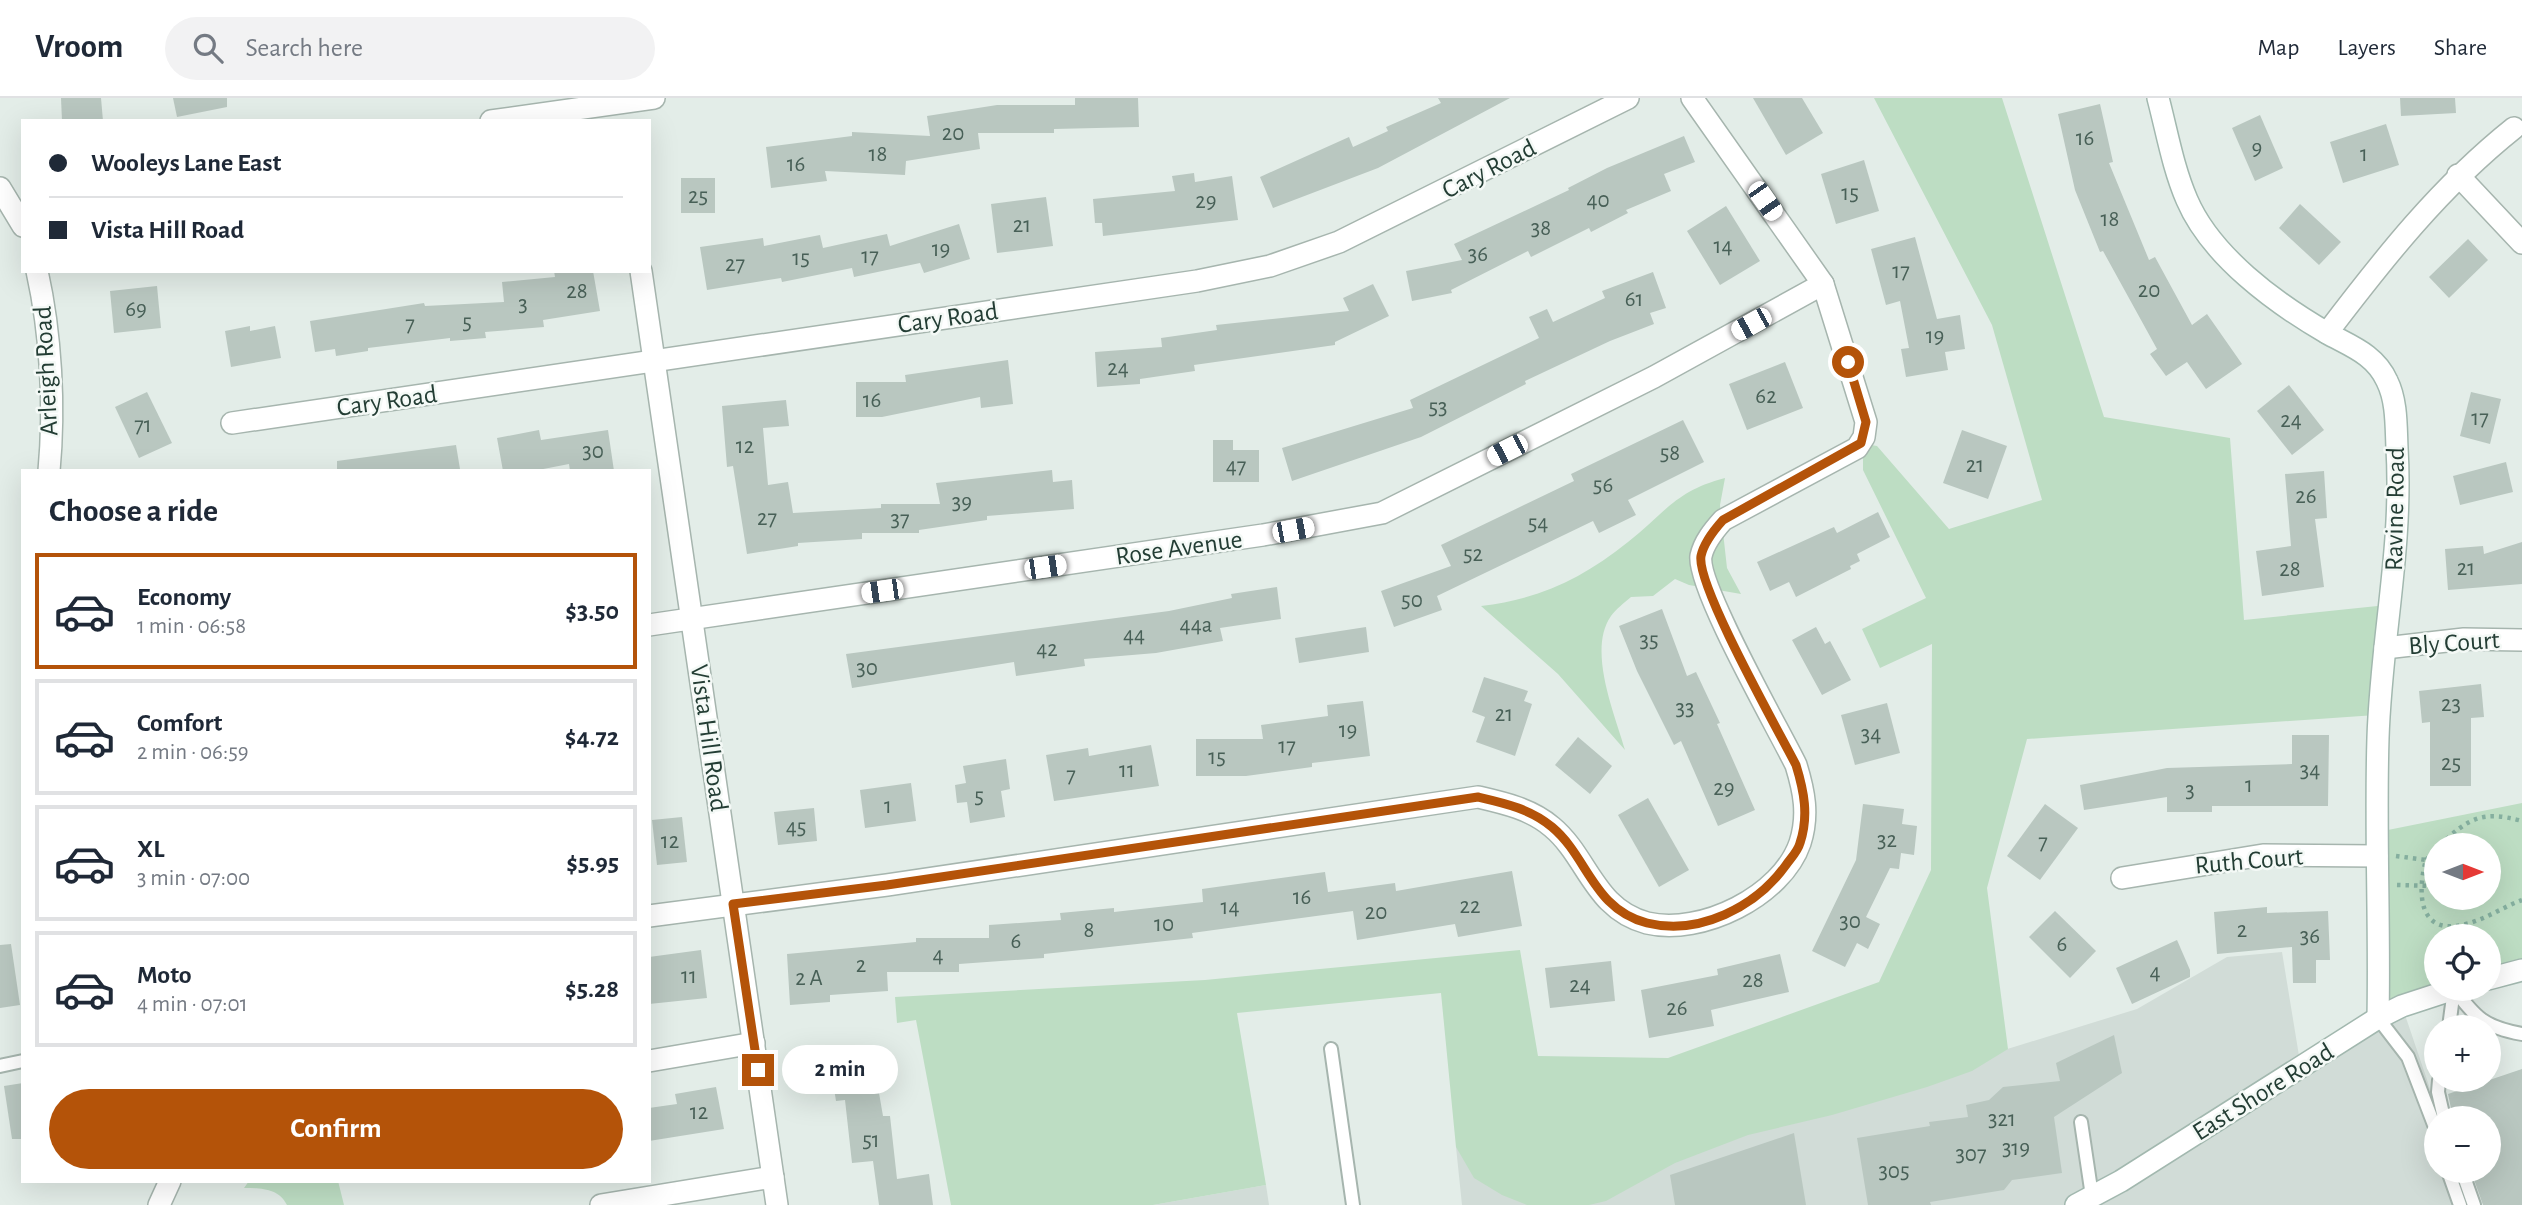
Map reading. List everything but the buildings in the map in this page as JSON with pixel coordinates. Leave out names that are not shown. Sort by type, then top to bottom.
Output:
[{"type":"street","points":[[509,119],[617,107],[654,98]]},
{"type":"street","name":"Cary Road","points":[[233,423],[1197,281],[1270,266],[1379,225],[1628,98]]},
{"type":"street","points":[[651,916],[887,885],[1478,797],[1515,805],[1552,826],[1568,845],[1592,884],[1614,906],[1646,923],[1688,926],[1711,921],[1750,901],[1774,883],[1800,845],[1805,820],[1805,795],[1796,765],[1707,590],[1701,558],[1710,535],[1723,520],[1857,448],[1864,437],[1864,412],[1824,284],[1692,98]]},
{"type":"street","name":"Ravine Road","points":[[2158,98],[2180,182],[2188,203],[2211,240],[2245,275],[2327,333],[2368,356],[2387,380],[2392,395],[2399,478],[2399,534],[2385,648],[2378,738],[2378,1018]]},
{"type":"street","points":[[2327,333],[2403,234],[2458,175],[2518,125]]},
{"type":"street","points":[[2458,175],[2522,243]]},
{"type":"street","points":[[0,188],[21,223]]},
{"type":"street","name":"Arleigh Road","points":[[37,273],[43,296],[51,393],[49,469]]},
{"type":"street","name":"Vista Hill Road","points":[[641,273],[778,1205]]},
{"type":"street","name":"Rose Avenue","points":[[651,625],[1263,535],[1382,513],[1654,377],[1824,284]]},
{"type":"street","name":"Bly Court","points":[[2385,648],[2471,639],[2522,640]]},
{"type":"street","name":"Ruth Court","points":[[2122,878],[2263,855],[2377,856]]},
{"type":"street","points":[[2501,976],[2522,970]]},
{"type":"street","name":"East Shore Road","points":[[2084,1201],[2378,1018],[2424,999]]},
{"type":"street","points":[[651,1062],[754,1043]]},
{"type":"street","points":[[601,1205],[773,1177]]},
{"type":"street","points":[[159,1205],[169,1183]]},
{"type":"lane","points":[[2463,1001],[2476,1018],[2491,1027],[2522,1034]]},
{"type":"lane","points":[[2378,1018],[2408,1057],[2427,1106]]},
{"type":"lane","points":[[1331,1049],[1353,1205]]},
{"type":"lane","points":[[0,1066],[21,1061]]},
{"type":"lane","points":[[2081,1122],[2084,1201]]},
{"type":"lane","points":[[2452,1183],[2460,1205]]},
{"type":"lane","points":[[2466,1183],[2474,1205]]},
{"type":"path","points":[[2454,833],[2482,816],[2498,815],[2522,821]]},
{"type":"path","points":[[2377,856],[2424,860]]},
{"type":"path","points":[[2424,870],[2421,884],[2423,909],[2428,917],[2450,925],[2479,919],[2522,900]]},
{"type":"path","points":[[2378,885],[2424,885]]},
{"type":"shaded area","points":[[2282,952],[2301,1068],[2402,1006],[2424,1071],[2424,1092],[2431,1092],[2436,1106],[2424,1106],[2424,1183],[2462,1183],[2470,1205],[1462,1205],[1456,1147],[1820,1107],[2137,1009],[2227,957]]},
{"type":"shaded area","points":[[1266,1185],[1269,1205],[1153,1205]]},
{"type":"green space","points":[[1874,98],[2002,98],[2104,417],[2230,438],[2244,620],[2387,605],[2376,715],[2027,739],[1987,888],[2008,1049],[1972,1071],[1927,1087],[1832,1115],[1748,1135],[1675,1163],[1606,1201],[1589,1205],[1527,1205],[1502,1195],[1474,1178],[1456,1147],[1441,993],[1237,1013],[1266,1185],[1153,1205],[951,1205],[916,1020],[897,1023],[895,997],[1205,980],[1520,950],[1538,1056],[1668,1058],[1879,982],[1931,870],[1932,644],[1880,668],[1862,629],[1926,598],[1863,470],[1863,453],[1871,445],[1877,446],[1949,529],[2042,500],[1992,325]]},
{"type":"green space","points":[[1725,478],[1720,505],[1727,568],[1741,594],[1689,585],[1675,579],[1653,596],[1631,597],[1613,613],[1604,630],[1602,664],[1605,682],[1625,750],[1558,674],[1481,606],[1522,598],[1577,577],[1628,542],[1682,496]]},
{"type":"green space","points":[[2522,803],[2522,970],[2501,976],[2501,924],[2424,924],[2424,995],[2378,1018],[2373,833]]},
{"type":"green space","points":[[248,1183],[338,1183],[344,1205],[287,1205],[284,1199],[274,1192],[244,1188]]},
{"type":"route","points":[[758,1070],[733,904],[887,885],[1478,797],[1515,805],[1552,826],[1568,845],[1592,884],[1614,906],[1646,923],[1688,926],[1711,921],[1750,901],[1774,883],[1800,845],[1805,820],[1805,795],[1796,765],[1707,590],[1701,558],[1710,535],[1723,520],[1857,448],[1861,443],[1866,422],[1848,362]]}]
